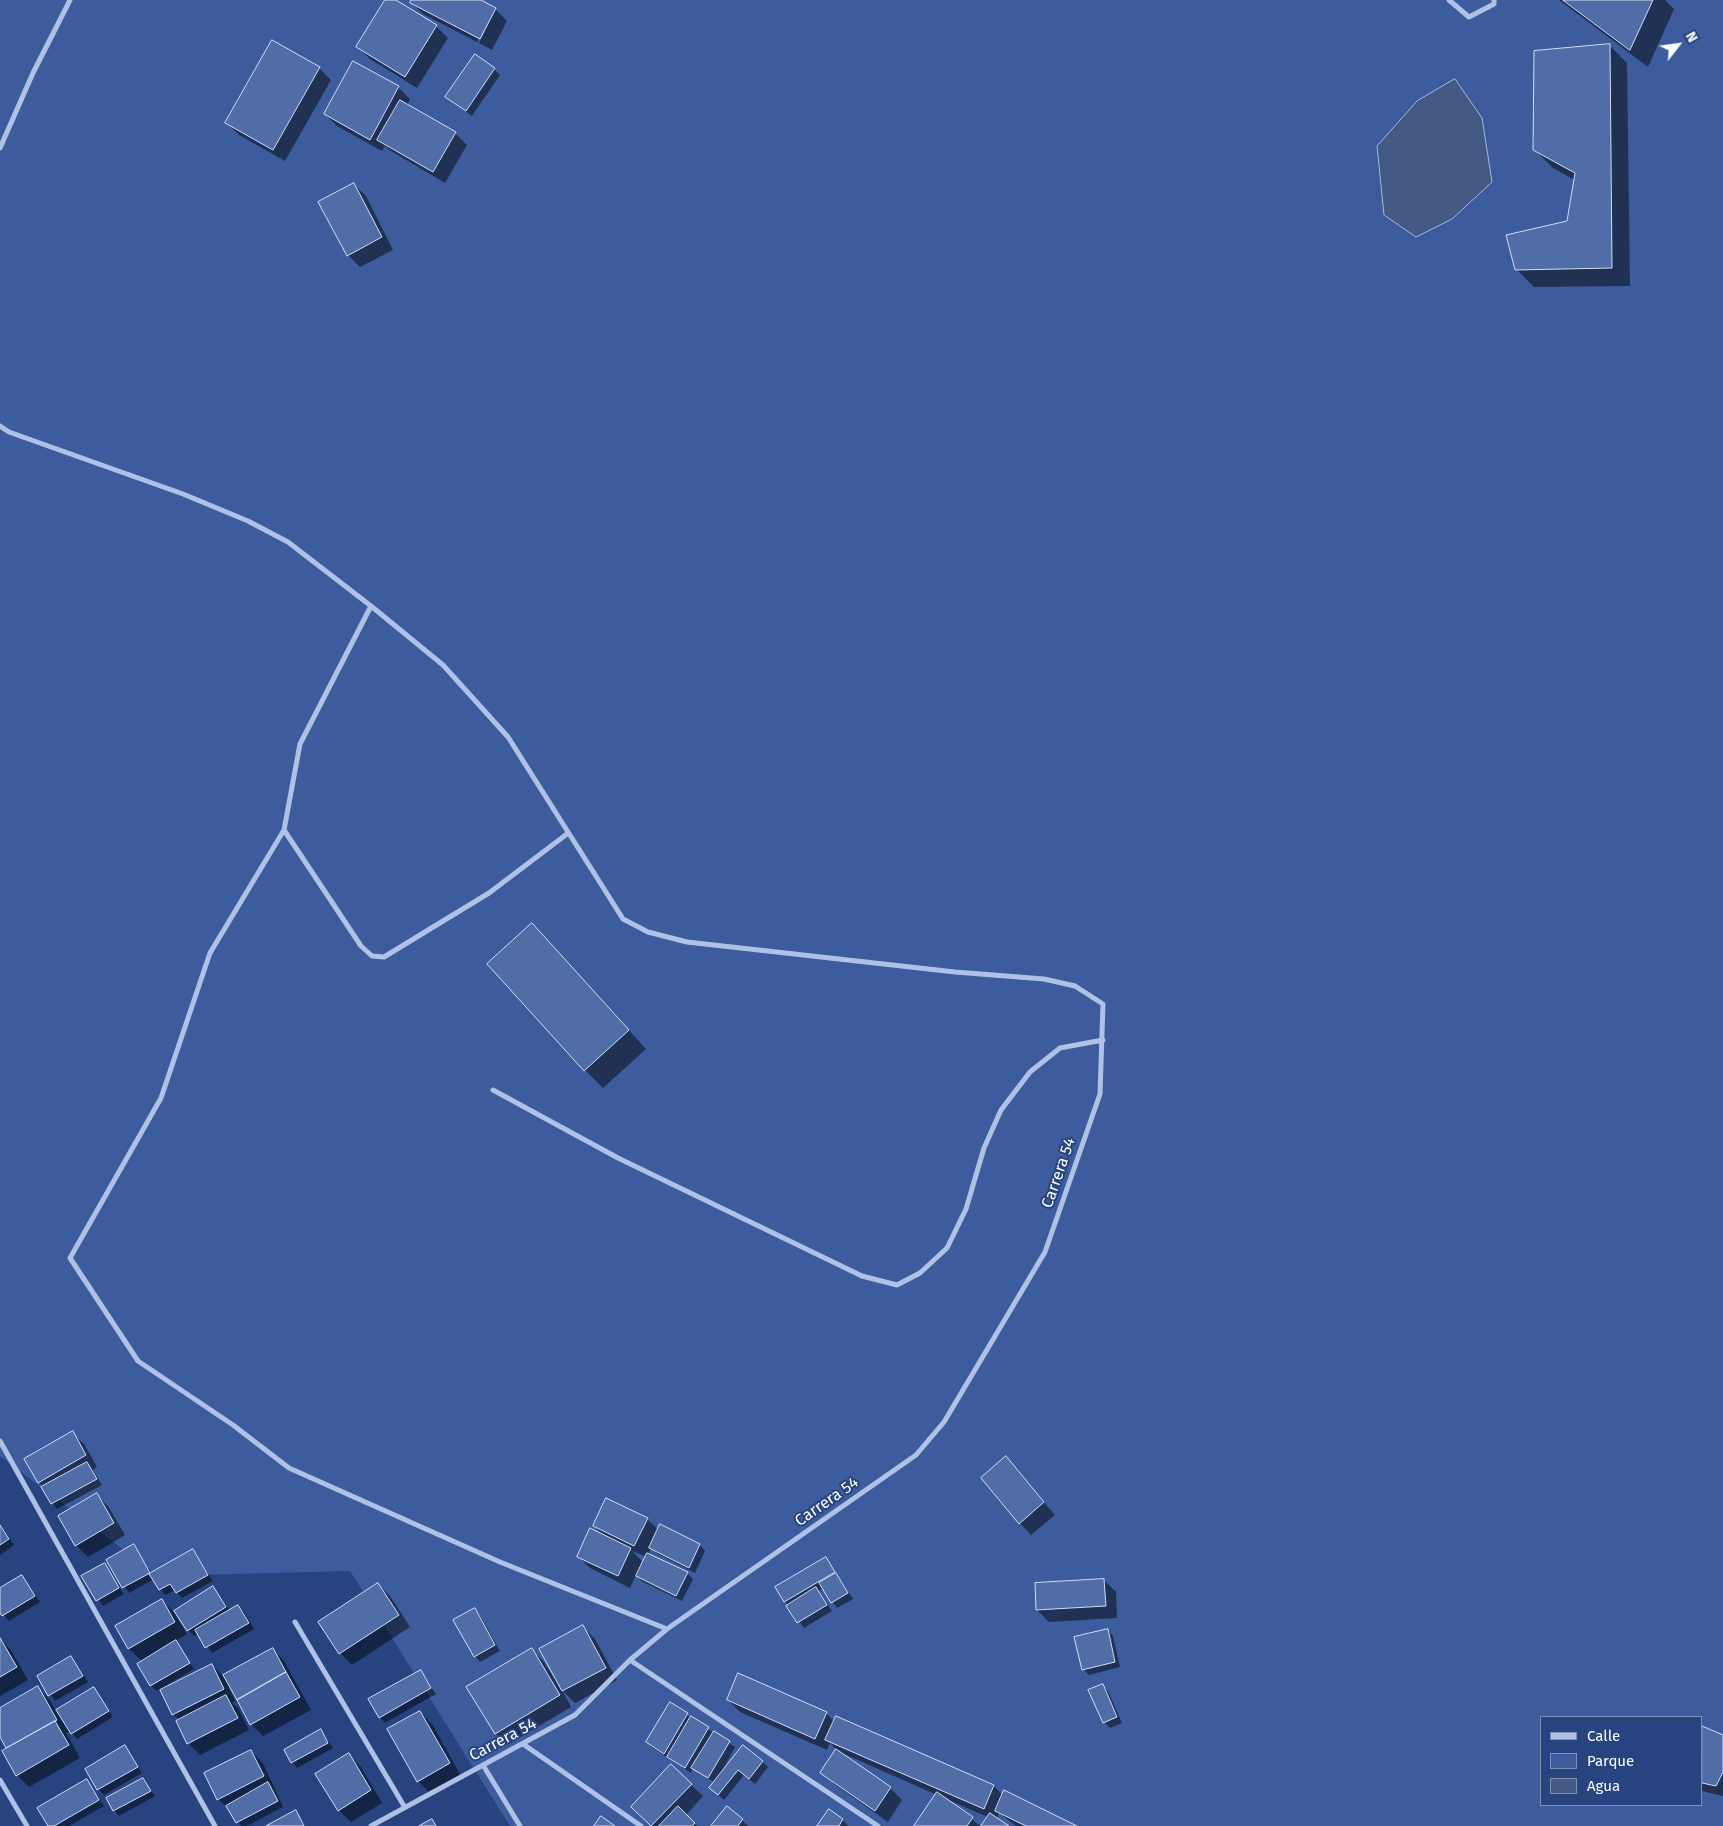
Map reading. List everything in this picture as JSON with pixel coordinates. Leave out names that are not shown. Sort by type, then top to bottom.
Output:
[{"type":"street","points":[[0,148],[33,73],[70,0]]},
{"type":"street","points":[[1450,0],[1469,17],[1494,4],[1494,0]]},
{"type":"street","points":[[0,426],[9,432],[183,494],[248,521],[288,542],[443,665],[508,737],[567,834],[488,892],[384,957],[372,956],[361,946],[284,830]]},
{"type":"street","points":[[371,606],[300,744],[284,830],[210,953],[162,1098],[70,1258],[138,1361],[233,1425],[289,1468],[500,1562],[667,1629]]},
{"type":"street","name":"Carrera 54","points":[[371,1826],[404,1806],[574,1715],[630,1660],[667,1629],[916,1455],[944,1422],[1045,1252],[1100,1094],[1103,1004],[1075,986],[1044,979],[955,972],[687,942],[648,932],[623,919],[567,834]]},
{"type":"street","points":[[493,1090],[618,1158],[844,1268],[862,1276],[897,1286],[920,1273],[947,1248],[966,1209],[984,1148],[1001,1110],[1030,1072],[1060,1048],[1103,1040]]},
{"type":"street","points":[[0,1441],[215,1826]]},
{"type":"street","points":[[295,1622],[404,1806]]},
{"type":"street","points":[[630,1660],[878,1826]]},
{"type":"street","points":[[523,1744],[641,1826]]},
{"type":"street","points":[[483,1765],[520,1826]]},
{"type":"street","points":[[0,1780],[27,1826]]},
{"type":"green space","points":[[0,0],[1723,0],[1723,1826],[510,1826],[350,1571],[158,1576],[0,1456]]},
{"type":"water","points":[[1455,79],[1482,118],[1492,182],[1452,219],[1416,237],[1384,215],[1377,146],[1417,101]]},
{"type":"building","points":[[385,0],[396,0],[437,25],[405,77],[356,47]]},
{"type":"building","points":[[411,0],[481,0],[496,8],[480,39],[410,3]]},
{"type":"building","points":[[1563,0],[1653,0],[1630,50]]},
{"type":"building","points":[[272,40],[320,67],[273,150],[225,123]]},
{"type":"building","points":[[1610,44],[1612,268],[1515,270],[1506,235],[1567,221],[1575,173],[1533,150],[1534,51]]},
{"type":"building","points":[[475,54],[495,68],[466,111],[445,97]]},
{"type":"building","points":[[353,61],[399,86],[370,140],[324,114]]},
{"type":"building","points":[[400,100],[456,132],[433,172],[377,140]]},
{"type":"building","points":[[354,183],[382,237],[347,256],[318,202]]},
{"type":"building","points":[[532,923],[629,1030],[584,1071],[487,964]]},
{"type":"building","points":[[73,1431],[86,1455],[38,1483],[24,1459]]},
{"type":"building","points":[[1006,1456],[1044,1502],[1019,1524],[981,1478]]},
{"type":"building","points":[[87,1462],[97,1479],[51,1504],[41,1487]]},
{"type":"building","points":[[97,1493],[114,1523],[75,1546],[58,1516]]},
{"type":"building","points":[[606,1498],[648,1518],[634,1546],[593,1526]]},
{"type":"building","points":[[660,1524],[700,1544],[689,1568],[649,1548]]},
{"type":"building","points":[[0,1525],[9,1539],[0,1545]]},
{"type":"building","points":[[590,1528],[631,1548],[618,1576],[577,1557]]},
{"type":"building","points":[[134,1544],[150,1573],[122,1588],[106,1560]]},
{"type":"building","points":[[193,1549],[208,1575],[176,1593],[170,1584],[159,1590],[149,1574]]},
{"type":"building","points":[[647,1553],[688,1572],[676,1596],[636,1576]]},
{"type":"building","points":[[826,1557],[835,1572],[784,1602],[775,1587]]},
{"type":"building","points":[[105,1563],[119,1588],[96,1601],[81,1576]]},
{"type":"building","points":[[836,1573],[848,1593],[831,1603],[819,1583]]},
{"type":"building","points":[[22,1575],[35,1596],[2,1616],[0,1613],[0,1588]]},
{"type":"building","points":[[1104,1579],[1106,1606],[1036,1610],[1035,1583]]},
{"type":"building","points":[[378,1583],[399,1615],[339,1654],[318,1622]]},
{"type":"building","points":[[213,1586],[226,1607],[187,1631],[174,1611]]},
{"type":"building","points":[[816,1587],[827,1605],[797,1623],[786,1606]]},
{"type":"building","points":[[162,1599],[175,1622],[128,1649],[115,1626]]},
{"type":"building","points":[[238,1605],[249,1623],[205,1648],[195,1630]]},
{"type":"building","points":[[475,1608],[495,1645],[474,1657],[453,1620]]},
{"type":"building","points":[[583,1625],[606,1668],[562,1691],[539,1649]]},
{"type":"building","points":[[1108,1629],[1115,1662],[1082,1670],[1074,1637]]},
{"type":"building","points":[[0,1638],[17,1667],[0,1677]]},
{"type":"building","points":[[176,1640],[190,1663],[150,1686],[137,1664]]},
{"type":"building","points":[[273,1648],[286,1672],[237,1700],[223,1675]]},
{"type":"building","points":[[532,1648],[560,1695],[495,1734],[466,1687]]},
{"type":"building","points":[[71,1656],[83,1676],[48,1696],[37,1676]]},
{"type":"building","points":[[212,1664],[224,1689],[172,1715],[160,1690]]},
{"type":"building","points":[[421,1670],[431,1688],[379,1718],[368,1699]]},
{"type":"building","points":[[286,1672],[300,1697],[250,1725],[237,1700]]},
{"type":"building","points":[[738,1673],[827,1712],[815,1739],[727,1700]]},
{"type":"building","points":[[1103,1684],[1117,1717],[1103,1723],[1088,1690]]},
{"type":"building","points":[[38,1686],[57,1720],[6,1748],[0,1737],[0,1708]]},
{"type":"building","points":[[94,1687],[109,1711],[71,1734],[56,1710]]},
{"type":"building","points":[[226,1695],[238,1718],[187,1744],[176,1721]]},
{"type":"building","points":[[670,1702],[688,1713],[664,1754],[646,1742]]},
{"type":"building","points":[[420,1711],[450,1763],[417,1782],[387,1729]]},
{"type":"building","points":[[691,1716],[709,1727],[685,1768],[667,1757]]},
{"type":"building","points":[[836,1716],[994,1785],[984,1809],[825,1740]]},
{"type":"building","points":[[55,1721],[69,1745],[16,1776],[2,1751]]},
{"type":"building","points":[[1703,1726],[1723,1735],[1723,1772],[1716,1786],[1703,1783]]},
{"type":"building","points":[[321,1729],[328,1743],[291,1763],[284,1750]]},
{"type":"building","points":[[714,1731],[730,1741],[708,1778],[691,1768]]},
{"type":"building","points":[[125,1745],[138,1767],[97,1790],[85,1769]]},
{"type":"building","points":[[743,1745],[763,1761],[749,1779],[738,1770],[718,1795],[709,1788]]},
{"type":"building","points":[[836,1749],[891,1787],[875,1811],[820,1773]]},
{"type":"building","points":[[251,1750],[264,1776],[217,1800],[204,1773]]},
{"type":"building","points":[[349,1753],[371,1790],[338,1811],[315,1774]]},
{"type":"building","points":[[671,1764],[692,1784],[651,1826],[631,1807]]},
{"type":"building","points":[[143,1778],[151,1791],[113,1811],[106,1798]]},
{"type":"building","points":[[87,1779],[99,1800],[54,1826],[48,1826],[37,1808]]},
{"type":"building","points":[[268,1782],[278,1801],[236,1823],[226,1806]]},
{"type":"building","points":[[1004,1790],[1077,1826],[1026,1826],[995,1811]]},
{"type":"building","points":[[937,1792],[973,1817],[967,1826],[914,1826]]},
{"type":"building","points":[[678,1806],[695,1823],[692,1826],[659,1826]]},
{"type":"building","points":[[727,1806],[743,1819],[738,1826],[711,1826]]},
{"type":"building","points":[[829,1809],[843,1819],[839,1826],[817,1826]]},
{"type":"building","points":[[296,1810],[304,1826],[266,1826]]},
{"type":"building","points":[[990,1813],[1009,1826],[981,1826]]},
{"type":"building","points":[[601,1816],[615,1826],[594,1826]]},
{"type":"building","points":[[432,1819],[436,1826],[419,1826]]}]
